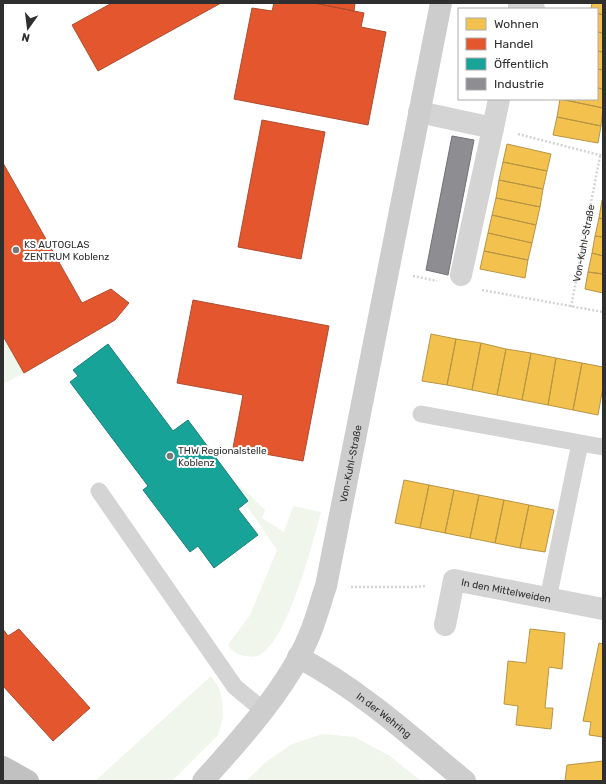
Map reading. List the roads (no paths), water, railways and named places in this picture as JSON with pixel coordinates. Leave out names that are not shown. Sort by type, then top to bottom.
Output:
[{"type":"highway","points":[[3,767],[28,781]]},
{"type":"street","name":"Von-Kuhl-Straße","points":[[203,781],[233,748],[281,686],[309,636],[326,586],[441,3]]},
{"type":"street","points":[[519,8],[519,6],[529,8]]},
{"type":"street","points":[[452,279],[493,128],[499,100]]},
{"type":"street","points":[[419,112],[493,128]]},
{"type":"street","name":"In den Mittelweiden","points":[[445,625],[454,580],[603,609]]},
{"type":"street","name":"In der Wehring","points":[[298,657],[319,668],[347,686],[420,743],[465,781]]},
{"type":"lane","points":[[421,414],[603,447]]},
{"type":"lane","points":[[548,599],[580,442]]},
{"type":"lane","points":[[99,491],[234,688],[263,710]]},
{"type":"place","name":"KS AUTOGLAS ZENTRUM Koblenz","points":[[16,250]]},
{"type":"place","name":"THW Regionalstelle Koblenz","points":[[170,456]]}]
